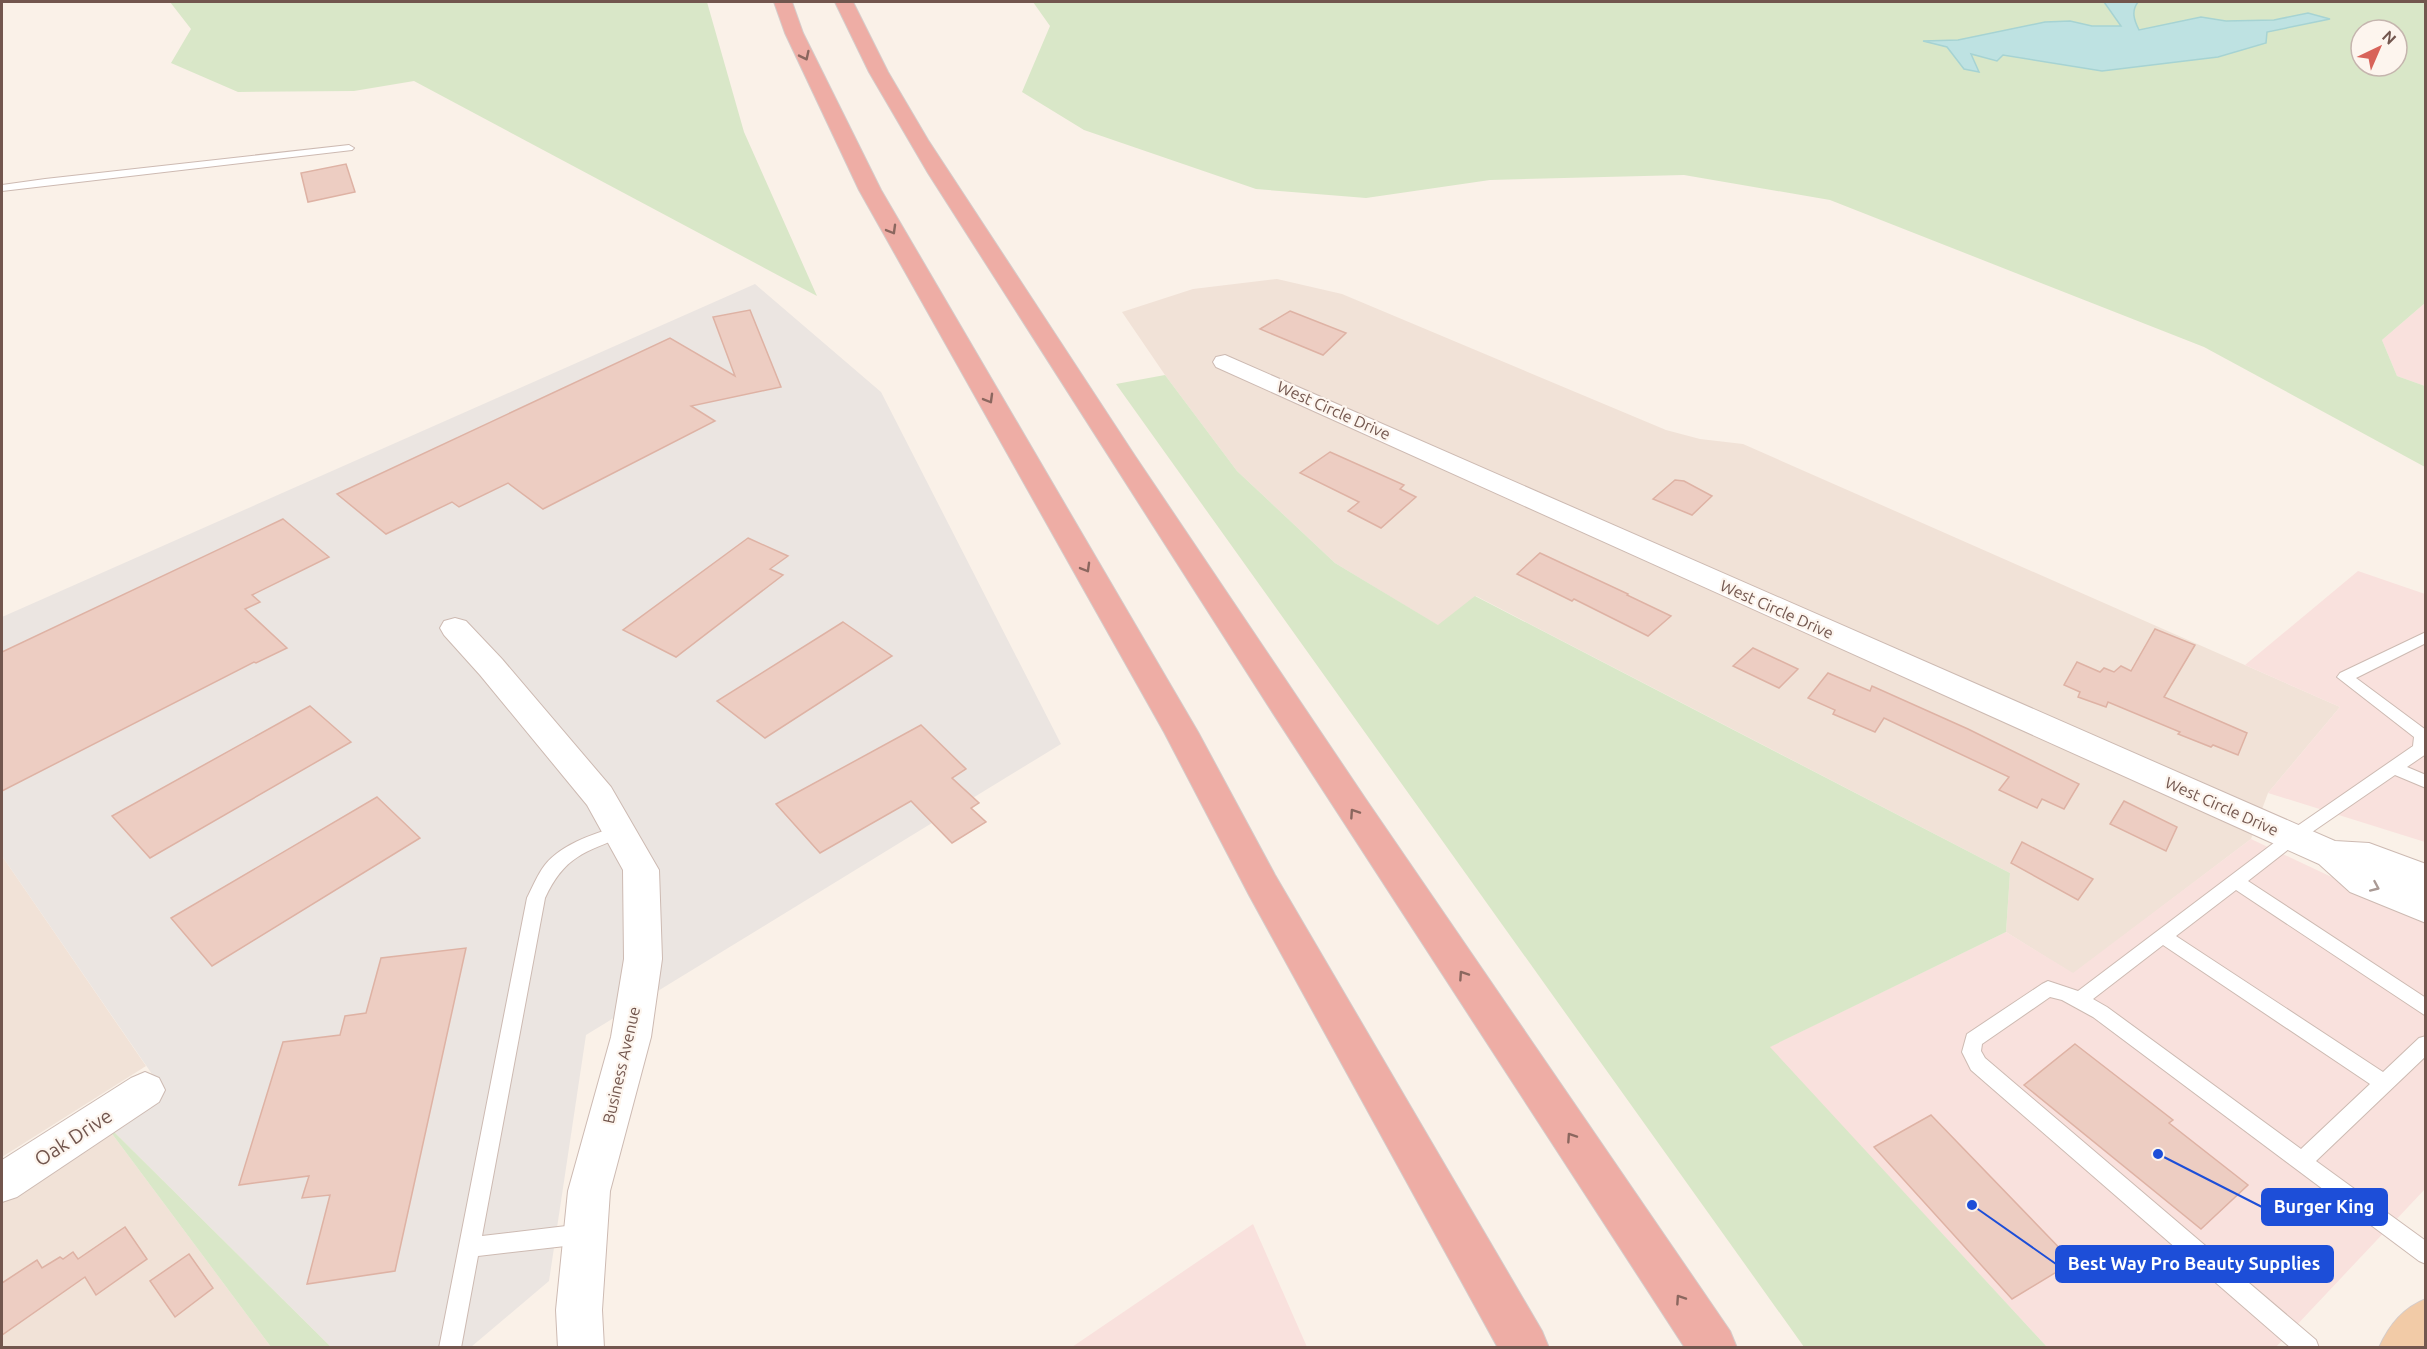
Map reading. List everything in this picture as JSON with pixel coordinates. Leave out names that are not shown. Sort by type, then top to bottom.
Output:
[{"type":"highway","points":[[783,2],[794,33],[870,190],[1180,732],[1262,885],[1525,1347]]},
{"type":"highway","points":[[844,2],[856,30],[942,180],[1336,786],[1713,1347]]},
{"type":"main road","points":[[2403,1347],[2426,1322]]},
{"type":"street","name":"West Circle Drive","points":[[1225,362],[2331,854],[2362,882],[2426,909]]},
{"type":"street","name":"Business Avenue","points":[[455,628],[599,796],[641,870],[643,959],[631,1037],[589,1191],[579,1310],[581,1347]]},
{"type":"street","name":"West Circle Drive","points":[[2331,854],[2369,857],[2426,879]]},
{"type":"street","name":"Oak Drive","points":[[2,1183],[145,1090]]},
{"type":"lane","points":[[2,188],[80,176],[210,165],[349,148]]},
{"type":"lane","points":[[2079,1000],[2293,837],[2421,749],[2422,735],[2345,677],[2426,637]]},
{"type":"lane","points":[[2394,768],[2426,782]]},
{"type":"lane","points":[[450,1347],[536,898],[550,871],[560,861],[581,848],[619,832]]},
{"type":"lane","points":[[2235,882],[2426,1008]]},
{"type":"lane","points":[[2163,936],[2384,1083]]},
{"type":"lane","points":[[2308,1347],[1978,1064],[1971,1052],[1974,1040],[2048,989],[2066,993],[2100,1012],[2426,1254]]},
{"type":"lane","points":[[2301,1162],[2426,1044]]},
{"type":"lane","points":[[469,1247],[586,1234]]},
{"type":"shaded area","points":[[1277,279],[1342,294],[1666,430],[1700,439],[1743,444],[2340,707],[2268,793],[2251,839],[2073,974],[2006,932],[2010,873],[1476,596],[1439,626],[1335,563],[1237,471],[1165,375],[1122,312],[1193,289]]},
{"type":"shaded area","points":[[755,284],[881,392],[1061,744],[586,1035],[549,1281],[471,1347],[331,1347],[101,1119],[154,1077],[2,856],[2,617]]},
{"type":"shaded area","points":[[2425,303],[2425,386],[2397,376],[2382,340]]},
{"type":"shaded area","points":[[2358,571],[2425,594],[2425,842],[2268,793],[2340,707],[2245,665]]},
{"type":"shaded area","points":[[2251,839],[2425,921],[2425,1189],[2276,1347],[2047,1347],[1769,1047],[2006,932],[2073,973]]},
{"type":"shaded area","points":[[2,856],[146,1066],[2,1157]]},
{"type":"shaded area","points":[[101,1119],[271,1347],[2,1348],[2,1183]]},
{"type":"shaded area","points":[[1253,1224],[1307,1347],[1072,1347]]},
{"type":"green space","points":[[170,2],[707,2],[744,132],[817,296],[414,81],[354,91],[238,92],[171,63],[191,29]]},
{"type":"green space","points":[[1033,2],[2425,2],[2425,303],[2382,340],[2397,376],[2425,386],[2425,467],[2204,347],[1830,200],[1684,175],[1490,180],[1366,198],[1256,189],[1084,130],[1022,92],[1050,26]]},
{"type":"green space","points":[[1165,375],[1237,471],[1335,563],[1438,625],[1475,596],[2010,873],[2006,932],[1770,1047],[2047,1347],[1804,1347],[1116,384]]},
{"type":"green space","points":[[101,1119],[331,1347],[271,1347]]},
{"type":"water","points":[[2104,2],[2138,2],[2134,9],[2134,16],[2139,30],[2201,17],[2226,21],[2274,20],[2308,13],[2330,19],[2267,32],[2266,43],[2218,57],[2102,71],[2003,55],[1997,61],[1971,54],[1979,72],[1964,69],[1947,47],[1923,41],[1958,40],[2045,22],[2070,21],[2092,26],[2121,26]]},
{"type":"building","points":[[346,164],[355,192],[308,202],[301,173]]},
{"type":"building","points":[[750,310],[781,387],[691,406],[715,421],[543,509],[508,483],[459,507],[452,502],[386,534],[337,494],[670,338],[735,376],[713,317]]},
{"type":"building","points":[[1290,311],[1346,333],[1323,355],[1260,329]]},
{"type":"building","points":[[1330,452],[1404,485],[1400,489],[1416,497],[1381,528],[1348,511],[1359,502],[1300,473]]},
{"type":"building","points":[[1675,480],[1684,481],[1712,496],[1692,515],[1653,499]]},
{"type":"building","points":[[283,519],[329,557],[252,595],[260,602],[245,609],[287,648],[254,662],[2,791],[2,652]]},
{"type":"building","points":[[748,538],[788,556],[770,569],[783,575],[676,657],[623,630]]},
{"type":"building","points":[[1540,553],[1671,616],[1648,636],[1517,574]]},
{"type":"building","points":[[843,622],[892,656],[765,738],[717,701]]},
{"type":"building","points":[[2155,629],[2195,645],[2164,697],[2247,733],[2238,755],[2178,734],[2180,732],[2108,702],[2106,707],[2078,697],[2080,692],[2064,685],[2077,662],[2100,672],[2104,668],[2114,672],[2121,666],[2131,671]]},
{"type":"building","points":[[1753,648],[1798,669],[1779,688],[1733,666]]},
{"type":"building","points":[[1828,673],[1870,691],[1872,686],[1968,729],[2079,784],[2064,809],[2042,799],[2037,808],[1999,790],[2009,777],[1884,718],[1875,732],[1833,714],[1835,710],[1808,698]]},
{"type":"building","points":[[310,706],[351,742],[150,858],[112,816]]},
{"type":"building","points":[[921,725],[966,769],[952,778],[979,803],[971,808],[986,822],[952,843],[911,801],[820,853],[776,804]]},
{"type":"building","points":[[377,797],[420,838],[212,966],[171,918]]},
{"type":"building","points":[[2124,801],[2177,827],[2166,851],[2110,824]]},
{"type":"building","points":[[2022,842],[2093,879],[2078,900],[2011,863]]},
{"type":"building","points":[[466,948],[395,1271],[307,1284],[330,1195],[302,1198],[309,1176],[239,1185],[283,1042],[340,1035],[345,1016],[366,1013],[381,958]]},
{"type":"building","points":[[2075,1044],[2173,1120],[2169,1123],[2248,1185],[2201,1229],[2024,1085]]},
{"type":"building","points":[[1931,1115],[2073,1262],[2012,1299],[1874,1147]]},
{"type":"building","points":[[125,1227],[147,1259],[96,1295],[85,1277],[2,1335],[2,1283],[37,1260],[42,1268],[73,1252],[78,1259]]},
{"type":"building","points":[[189,1254],[213,1288],[175,1317],[150,1281]]},
{"type":"place","name":"Burger King","points":[[2158,1154]]},
{"type":"place","name":"Best Way Pro Beauty Supplies","points":[[1972,1205]]}]
